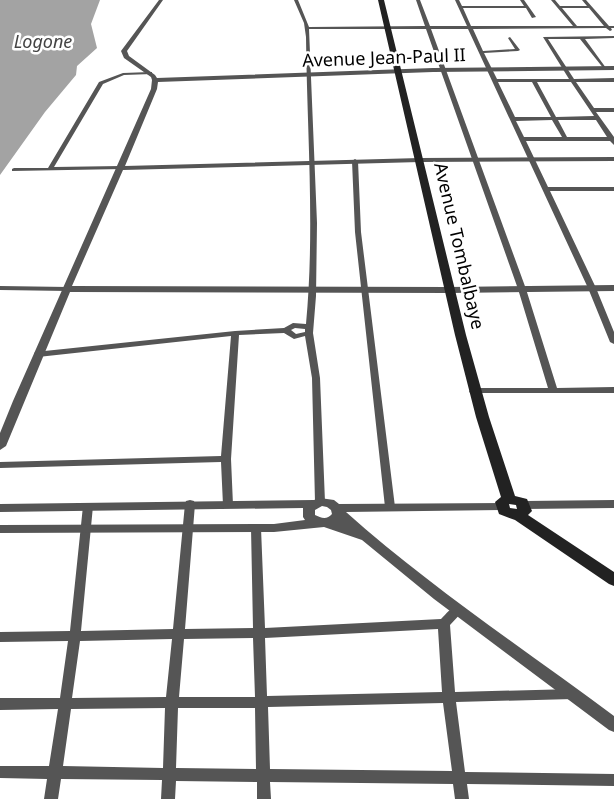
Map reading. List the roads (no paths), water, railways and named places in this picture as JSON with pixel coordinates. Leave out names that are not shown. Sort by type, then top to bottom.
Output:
[{"type":"main road","name":"Avenue Tombalbaye","points":[[381,0],[449,290],[505,502]]},
{"type":"main road","points":[[505,502],[507,513],[522,510],[614,580]]},
{"type":"street","points":[[0,446],[38,354],[122,168],[154,89],[155,80],[150,73],[126,57],[124,51],[161,0]]},
{"type":"street","points":[[297,0],[307,27],[314,162],[312,288],[308,330],[316,378],[316,503]]},
{"type":"street","points":[[418,0],[522,289],[553,390]]},
{"type":"street","points":[[457,0],[614,342]]},
{"type":"street","points":[[522,0],[534,17]]},
{"type":"street","points":[[554,0],[576,27]]},
{"type":"street","points":[[584,0],[614,36]]},
{"type":"street","points":[[461,7],[527,7]]},
{"type":"street","points":[[558,7],[590,7]]},
{"type":"street","points":[[307,27],[614,27]]},
{"type":"street","points":[[613,141],[545,38],[614,36]]},
{"type":"street","points":[[581,37],[604,68]]},
{"type":"street","points":[[482,52],[518,50],[510,38]]},
{"type":"street","name":"Avenue Jean-Paul II","points":[[155,80],[398,71],[614,68]]},
{"type":"street","points":[[50,169],[102,83],[123,74],[150,73]]},
{"type":"street","points":[[494,81],[613,81]]},
{"type":"street","points":[[534,81],[567,140]]},
{"type":"street","points":[[592,110],[614,110]]},
{"type":"street","points":[[512,119],[597,118]]},
{"type":"street","points":[[522,140],[613,141]]},
{"type":"street","points":[[14,170],[355,161],[614,159]]},
{"type":"street","points":[[355,161],[358,232],[390,507]]},
{"type":"street","points":[[545,189],[614,189]]},
{"type":"street","points":[[0,288],[449,290],[614,288]]},
{"type":"street","points":[[38,354],[235,333],[286,330],[293,325],[308,330]]},
{"type":"street","points":[[286,330],[288,334],[298,337],[308,330]]},
{"type":"street","points":[[228,505],[226,459],[235,333]]},
{"type":"street","points":[[474,391],[614,390]]},
{"type":"street","points":[[0,465],[226,459]]},
{"type":"street","points":[[338,510],[505,502]]},
{"type":"street","points":[[316,503],[309,508],[309,517],[367,538]]},
{"type":"street","points":[[0,508],[330,503],[367,538],[458,610],[614,725]]},
{"type":"street","points":[[168,799],[172,702],[186,528],[190,504]]},
{"type":"street","points":[[522,510],[614,504]]},
{"type":"street","points":[[51,799],[75,636],[88,506]]},
{"type":"street","points":[[0,529],[256,528],[323,523],[337,518],[338,510]]},
{"type":"street","points":[[256,528],[264,799]]},
{"type":"street","points":[[0,638],[259,633],[444,624],[458,610]]},
{"type":"street","points":[[444,624],[449,697],[462,799]]},
{"type":"street","points":[[0,704],[262,702],[573,694]]},
{"type":"street","points":[[0,772],[614,780]]},
{"type":"water","name":"Logone","points":[[0,0],[100,0],[91,24],[97,48],[77,66],[76,75],[45,112],[0,175]]}]
